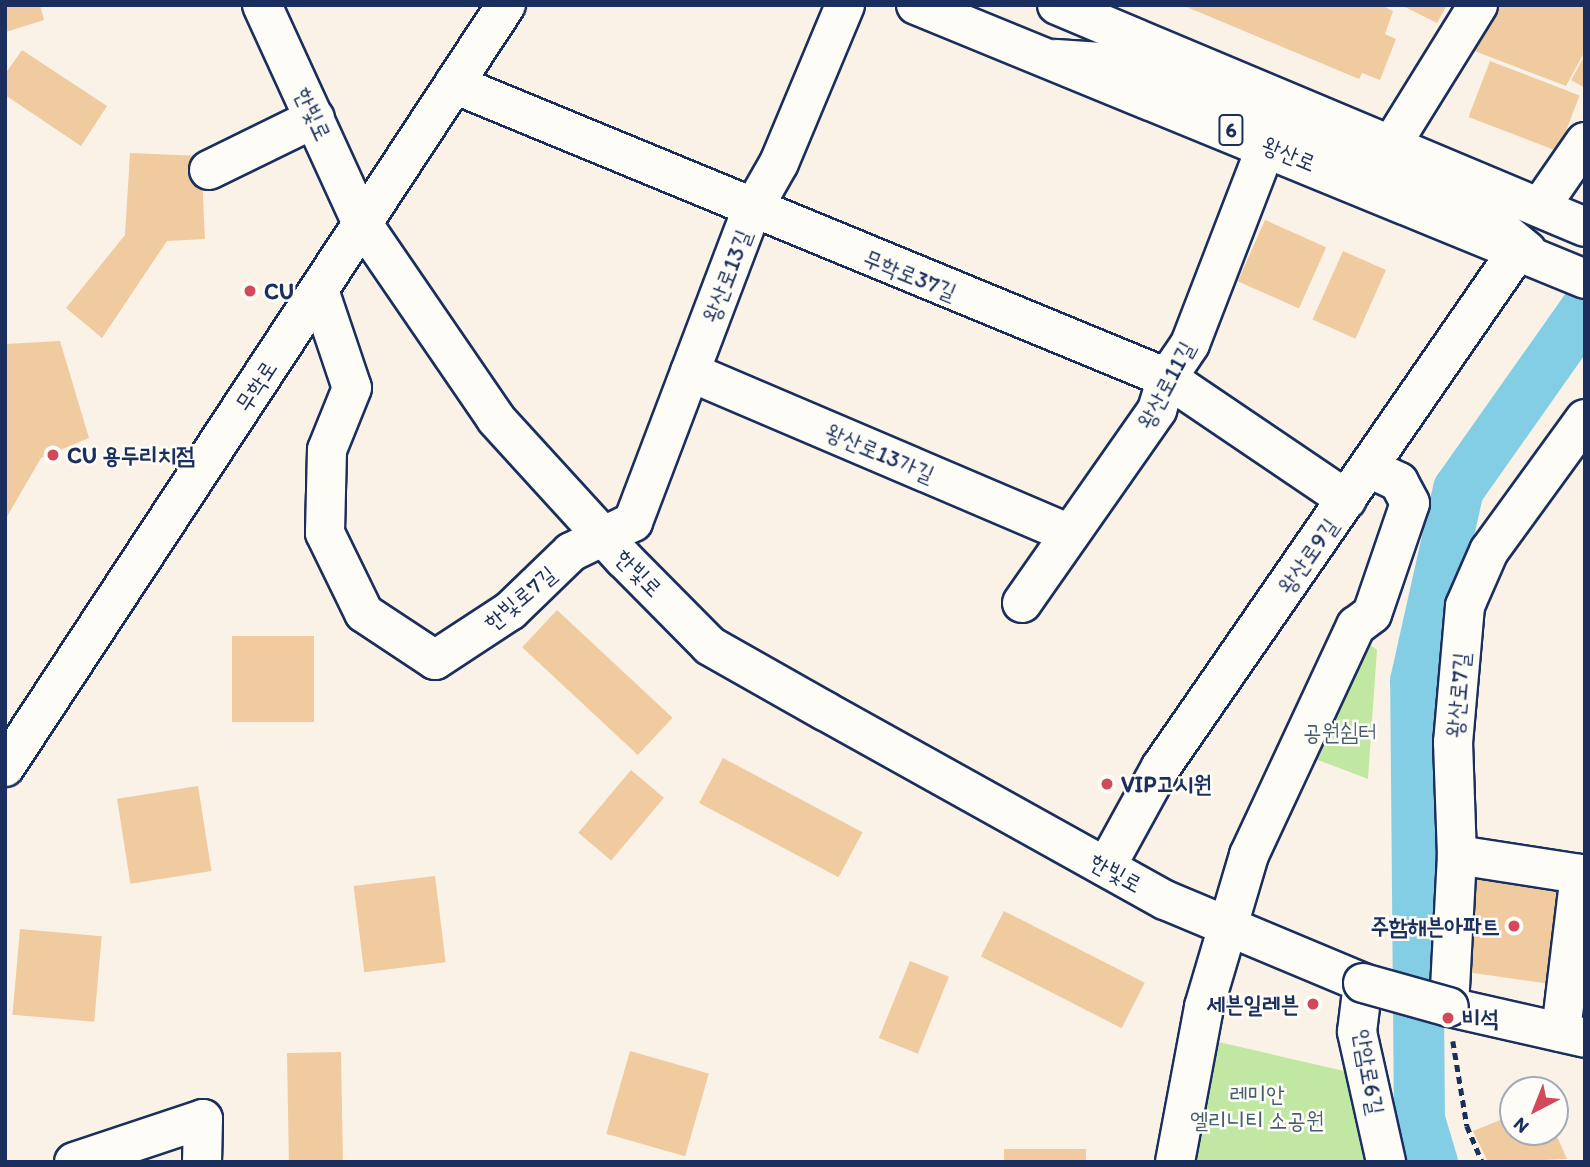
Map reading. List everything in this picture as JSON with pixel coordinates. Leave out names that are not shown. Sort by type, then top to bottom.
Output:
[{"type":"street","name":"한빛로","points":[[262,5],[362,223],[496,419],[605,538],[710,646],[1106,867],[1223,928],[1363,982],[1449,1007],[1573,1035]]},
{"type":"street","name":"왕산로13길","points":[[605,538],[633,522],[751,212],[779,163],[845,5]]},
{"type":"street","name":"왕산로","points":[[916,5],[1267,144],[1532,256]]},
{"type":"street","name":"왕산로","points":[[1057,5],[1580,225]]},
{"type":"street","points":[[1390,146],[1478,5]]},
{"type":"street","name":"무학로","points":[[5,767],[507,7]]},
{"type":"street","points":[[1050,59],[1147,65],[1465,200],[1532,256]]},
{"type":"street","name":"무학로37길","points":[[454,84],[751,212],[1167,378],[1347,500]]},
{"type":"street","points":[[209,170],[314,118]]},
{"type":"street","points":[[1540,207],[1585,142]]},
{"type":"street","name":"왕산로11길","points":[[1022,603],[1157,410],[1167,378],[1190,344],[1267,144]]},
{"type":"street","name":"6","points":[[1532,256],[1585,279]]},
{"type":"street","name":"왕산로9길","points":[[1106,867],[1161,766],[1369,468],[1532,256]]},
{"type":"street","name":"한빛로7길","points":[[319,290],[352,388],[327,450],[325,533],[364,613],[435,660],[510,611],[571,552],[605,538]]},
{"type":"street","name":"왕산로13가길","points":[[690,372],[1070,534]]},
{"type":"street","name":"왕산로7길","points":[[1449,1007],[1457,855],[1453,742],[1465,606],[1489,551],[1585,419]]},
{"type":"street","points":[[1175,1162],[1223,928],[1249,855],[1353,632],[1372,614],[1410,503],[1399,482],[1369,468]]},
{"type":"street","points":[[1457,855],[1580,874],[1573,1035]]},
{"type":"street","name":"안암로6길","points":[[1363,982],[1357,1032],[1386,1162]]},
{"type":"street","points":[[75,1162],[203,1119],[202,1162]]},
{"type":"green space","name":"공원쉼터","points":[[1353,632],[1377,650],[1368,779],[1297,752]]},
{"type":"green space","name":"레미안 엘리니티 소공원","points":[[1210,1040],[1344,1071],[1364,1162],[1196,1162]]},
{"type":"building","points":[[5,5],[40,5],[44,20],[6,32]]},
{"type":"building","points":[[1182,5],[1381,5],[1393,11],[1385,34],[1396,39],[1380,80],[1362,73],[1359,79]]},
{"type":"building","points":[[1401,5],[1447,5],[1437,23]]},
{"type":"building","points":[[1495,5],[1585,5],[1585,51],[1566,86],[1467,48]]},
{"type":"building","points":[[22,50],[107,106],[81,146],[5,95],[5,74]]},
{"type":"building","points":[[1585,55],[1585,88],[1571,80]]},
{"type":"building","points":[[1490,61],[1580,95],[1558,151],[1468,117]]},
{"type":"building","points":[[130,153],[201,156],[205,239],[167,241],[102,338],[66,308],[125,235]]},
{"type":"building","points":[[1265,220],[1326,247],[1299,308],[1238,281]]},
{"type":"building","points":[[1343,251],[1386,270],[1355,339],[1312,320]]},
{"type":"building","points":[[60,341],[89,438],[41,458],[5,520],[5,344]]},
{"type":"building","points":[[557,610],[673,718],[638,755],[522,647]]},
{"type":"building","points":[[232,636],[314,636],[314,722],[232,722]]},
{"type":"building","points":[[723,758],[863,832],[839,877],[699,803]]},
{"type":"building","points":[[631,770],[664,798],[611,860],[578,833]]},
{"type":"building","points":[[198,786],[211,871],[130,884],[117,799]]},
{"type":"building","name":"주함해븐아파트","points":[[1473,868],[1569,881],[1555,984],[1459,971]]},
{"type":"building","points":[[435,876],[446,962],[364,972],[354,886]]},
{"type":"building","points":[[1004,911],[1145,983],[1122,1028],[981,956]]},
{"type":"building","points":[[20,929],[102,936],[94,1022],[13,1015]]},
{"type":"building","points":[[910,961],[949,977],[918,1054],[879,1038]]},
{"type":"building","points":[[630,1051],[709,1074],[685,1156],[606,1134]]},
{"type":"building","points":[[341,1052],[343,1162],[289,1162],[287,1053]]},
{"type":"building","points":[[1499,1121],[1499,1146],[1561,1146],[1567,1159],[1488,1162],[1473,1131]]},
{"type":"building","points":[[1004,1149],[1086,1149],[1086,1162],[1004,1162]]},
{"type":"waterway","points":[[1432,1162],[1419,1119],[1415,681],[1458,489],[1585,309]]},
{"type":"place","name":"CU","points":[[250,291]]},
{"type":"place","name":"CU 용두리치점","points":[[53,455]]},
{"type":"place","name":"VIP고시원","points":[[1107,784]]},
{"type":"place","name":"주함해븐아파트","points":[[1514,926]]},
{"type":"place","name":"세븐일레븐","points":[[1313,1004]]},
{"type":"place","name":"비석","points":[[1448,1018]]}]
